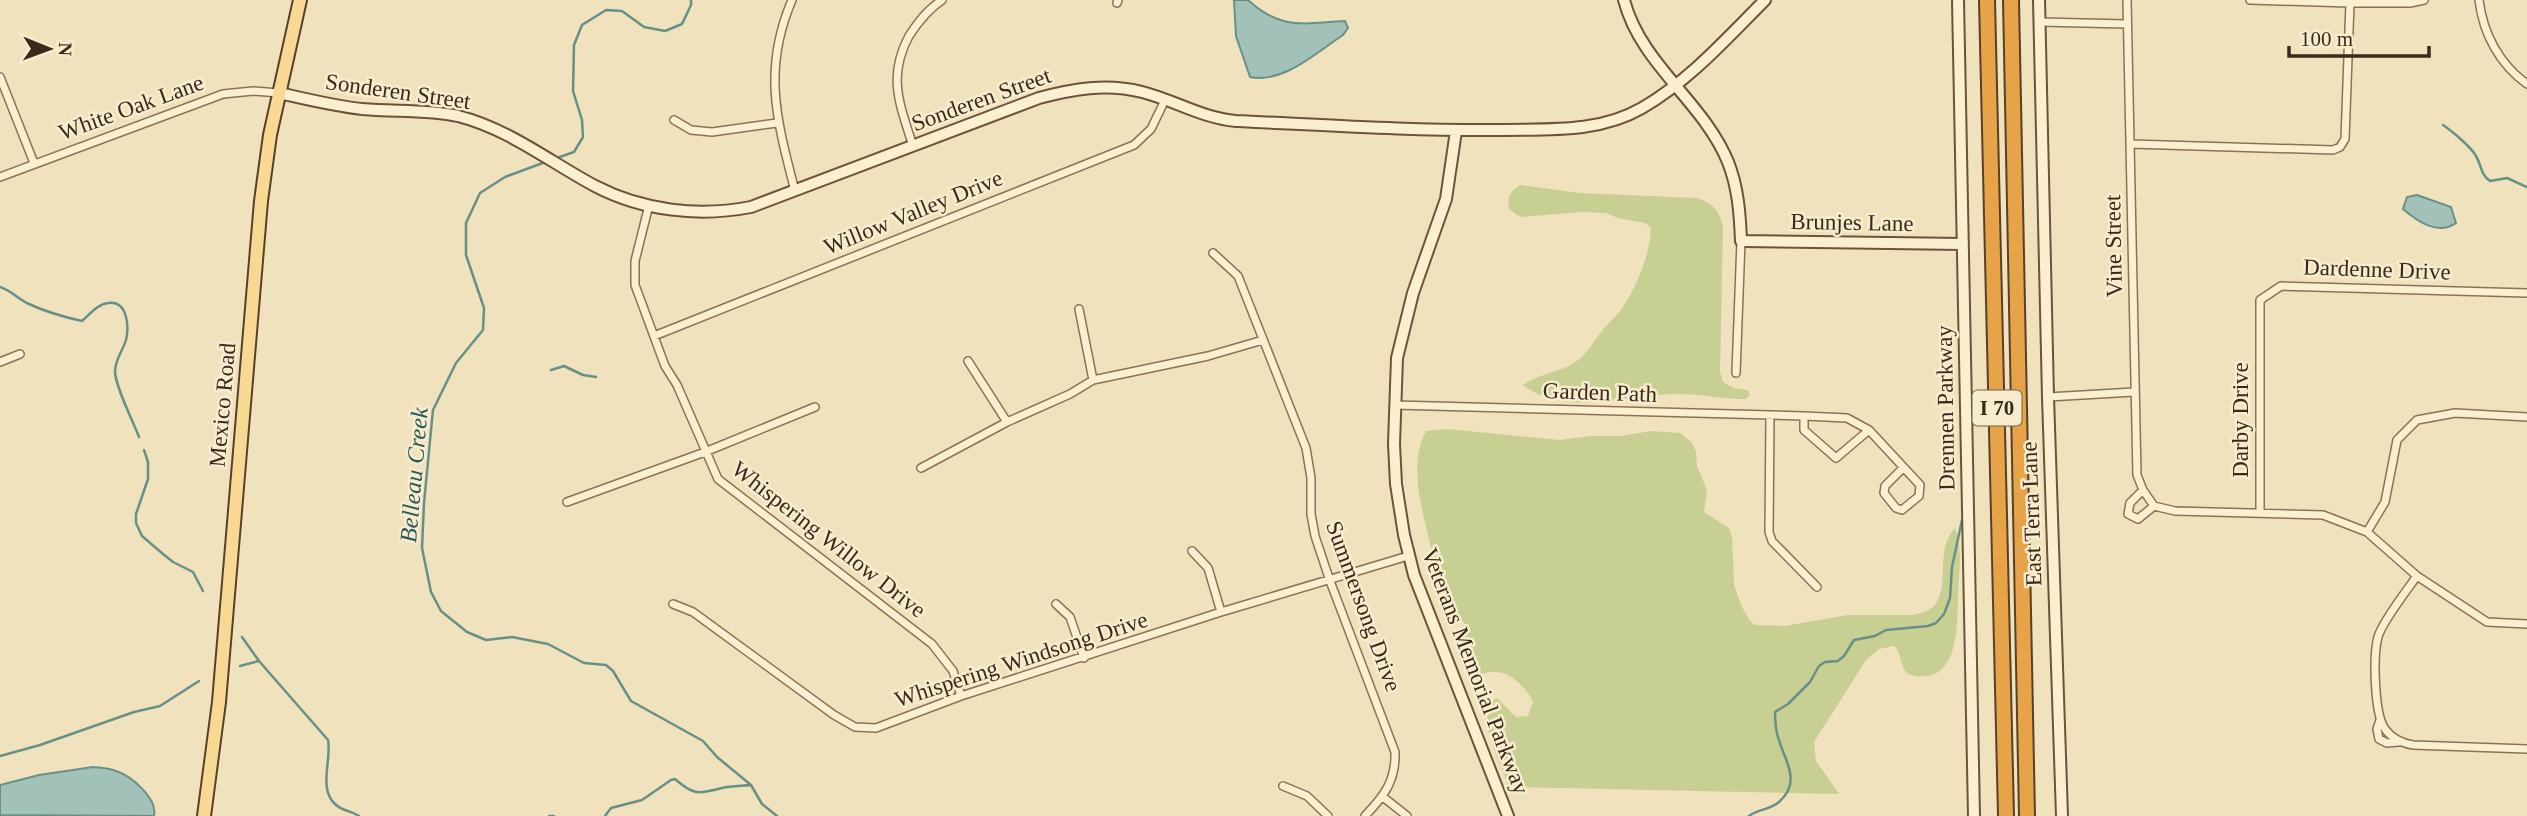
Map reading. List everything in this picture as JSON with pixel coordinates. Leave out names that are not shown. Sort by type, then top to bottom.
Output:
[{"type":"highway","name":"I 70","points":[[1987,0],[2006,816]]},
{"type":"highway","name":"I 70","points":[[2011,0],[2027,816]]},
{"type":"main road","name":"Mexico Road","points":[[204,816],[219,702],[261,201],[279,93],[300,0]]},
{"type":"street","points":[[792,0],[776,55],[774,82],[777,123],[795,191]]},
{"type":"street","points":[[912,146],[896,87],[899,59],[921,18],[942,0]]},
{"type":"street","points":[[1624,0],[1634,30],[1653,60],[1712,132],[1728,162],[1737,191],[1741,241],[1736,373]]},
{"type":"street","name":"Sonderen Street","points":[[279,93],[360,108],[449,115],[502,132],[603,190],[649,205],[684,212],[735,210],[795,191],[1039,97],[1078,88],[1113,88],[1141,92],[1221,120],[1456,131],[1586,127],[1611,121],[1640,109],[1676,86],[1765,0]]},
{"type":"street","name":"Drennen Parkway","points":[[1958,0],[1974,816]]},
{"type":"street","name":"East Terra Lane","points":[[2039,0],[2048,397],[2062,816]]},
{"type":"street","name":"Vine Street","points":[[2127,0],[2137,475],[2154,506]]},
{"type":"street","points":[[2250,0],[2350,4],[2410,3],[2424,0]]},
{"type":"street","points":[[2479,0],[2486,33],[2501,58],[2527,84]]},
{"type":"street","points":[[2131,144],[2333,150],[2340,147],[2345,139],[2350,4]]},
{"type":"street","points":[[2040,22],[2127,24]]},
{"type":"street","points":[[0,77],[34,163]]},
{"type":"street","name":"White Oak Lane","points":[[0,177],[232,92],[253,90],[279,93]]},
{"type":"street","name":"Willow Valley Drive","points":[[654,336],[1134,145],[1151,129],[1165,100]]},
{"type":"street","points":[[674,120],[691,130],[712,132],[777,123]]},
{"type":"street","name":"Veterans Memorial Parkway","points":[[1456,131],[1446,199],[1413,293],[1401,340],[1395,405],[1396,484],[1408,556],[1508,816]]},
{"type":"street","name":"Whispering Willow Drive","points":[[649,205],[639,236],[635,285],[654,336],[718,479],[932,644],[953,671],[961,696]]},
{"type":"street","name":"Brunjes Lane","points":[[1741,241],[1963,244]]},
{"type":"street","name":"Summersong Drive","points":[[1213,253],[1238,276],[1306,448],[1315,536],[1395,752],[1394,774],[1383,797],[1365,816]]},
{"type":"street","name":"Dardenne Drive","points":[[2259,328],[2260,300],[2281,286],[2527,293]]},
{"type":"street","points":[[1079,309],[1093,380]]},
{"type":"street","name":"Darby Drive","points":[[2259,328],[2260,512]]},
{"type":"street","points":[[921,468],[1093,380],[1208,356],[1263,340]]},
{"type":"street","points":[[0,362],[20,354]]},
{"type":"street","points":[[968,361],[1007,422]]},
{"type":"street","points":[[2048,397],[2134,392]]},
{"type":"street","name":"Garden Path","points":[[1395,405],[1847,418],[1869,430]]},
{"type":"street","points":[[567,502],[705,452],[815,407]]},
{"type":"street","points":[[2367,532],[2385,502],[2396,440],[2417,420],[2455,413],[2527,417]]},
{"type":"street","points":[[1770,415],[1769,531],[1772,541],[1817,587]]},
{"type":"street","points":[[1804,416],[1804,430],[1836,458],[1869,430],[1920,485],[1919,496],[1902,510],[1896,508],[1884,493],[1885,486],[1903,468]]},
{"type":"street","points":[[2143,490],[2127,509],[2130,517],[2143,517],[2154,506],[2175,512],[2323,515],[2367,532],[2417,576],[2487,622],[2527,624]]},
{"type":"street","points":[[1192,551],[1208,568],[1222,612]]},
{"type":"street","name":"Whispering Windsong Drive","points":[[674,604],[693,612],[834,715],[855,727],[876,728],[961,696],[1222,612],[1408,556]]},
{"type":"street","points":[[2417,576],[2378,635],[2376,670],[2379,738],[2387,743],[2397,740],[2413,745],[2527,749]]},
{"type":"street","points":[[1056,604],[1070,617],[1084,657]]},
{"type":"street","points":[[1283,786],[1307,796],[1328,816]]},
{"type":"street","points":[[1383,797],[1407,816]]},
{"type":"green space","points":[[1521,185],[1580,193],[1696,198],[1714,208],[1723,227],[1720,372],[1723,382],[1733,388],[1747,390],[1750,394],[1746,399],[1670,394],[1575,402],[1539,395],[1523,385],[1566,367],[1585,354],[1620,311],[1633,290],[1642,270],[1651,228],[1645,223],[1606,213],[1582,212],[1520,217],[1509,209],[1508,201],[1512,192]]},
{"type":"green space","points":[[1447,429],[1560,440],[1651,431],[1680,433],[1692,443],[1696,452],[1697,466],[1707,490],[1704,512],[1729,528],[1732,537],[1734,585],[1742,607],[1755,625],[1784,626],[1848,615],[1914,615],[1927,611],[1939,598],[1945,547],[1955,528],[1960,563],[1956,633],[1950,657],[1936,673],[1921,676],[1911,675],[1906,671],[1894,646],[1879,649],[1866,660],[1814,742],[1816,761],[1839,794],[1509,787],[1490,735],[1487,713],[1489,702],[1497,698],[1516,717],[1528,716],[1533,702],[1521,685],[1504,673],[1490,672],[1468,677],[1463,667],[1456,634],[1465,624],[1450,604],[1441,584],[1420,502],[1417,473],[1421,444],[1426,431]]},
{"type":"water","points":[[1234,0],[1248,0],[1260,10],[1283,21],[1345,21],[1348,28],[1343,35],[1311,58],[1287,71],[1275,76],[1250,77],[1236,36]]},
{"type":"water","points":[[2417,195],[2451,207],[2456,223],[2442,228],[2415,218],[2403,209],[2407,197]]},
{"type":"water","points":[[93,767],[113,770],[136,783],[152,802],[154,816],[0,815],[0,785],[39,775]]},
{"type":"waterway","name":"Belleau Creek","points":[[554,159],[574,152],[583,137],[582,120],[573,91],[574,45],[582,25],[606,10],[622,11],[644,27],[665,31],[682,24],[691,0]]},
{"type":"waterway","points":[[2443,125],[2474,153],[2483,173],[2490,181],[2507,178],[2527,187]]},
{"type":"waterway","name":"Belleau Creek","points":[[548,161],[505,177],[480,193],[466,223],[466,255],[484,308],[483,330],[456,363],[433,410],[422,548],[431,592],[441,611],[467,632],[486,640],[512,637],[548,644],[584,663],[606,665],[613,671],[631,701],[703,741],[717,757],[751,785],[762,804],[777,816]]},
{"type":"waterway","points":[[0,287],[35,307],[82,321],[104,304],[115,303],[120,306],[126,316],[127,328],[126,340],[115,367],[116,377],[139,437]]},
{"type":"waterway","points":[[551,370],[564,366],[583,375],[596,377]]},
{"type":"waterway","points":[[144,450],[148,462],[148,479],[136,514],[136,523],[142,536],[173,562],[193,572],[203,591]]},
{"type":"waterway","points":[[1749,816],[1775,805],[1790,787],[1790,771],[1778,737],[1775,712],[1788,704],[1810,682],[1819,666],[1825,662],[1838,661],[1854,640],[1875,636],[1886,630],[1928,626],[1936,623],[1944,614],[1950,598],[1952,567],[1962,520]]},
{"type":"waterway","points":[[242,637],[259,661],[328,740],[327,790],[335,804],[359,816]]},
{"type":"waterway","points":[[240,666],[259,661]]},
{"type":"waterway","points":[[0,756],[160,706],[199,681]]},
{"type":"waterway","points":[[605,816],[611,808],[642,800],[675,779],[697,792],[751,785]]},
{"type":"waterway","points":[[549,816],[554,816]]}]
